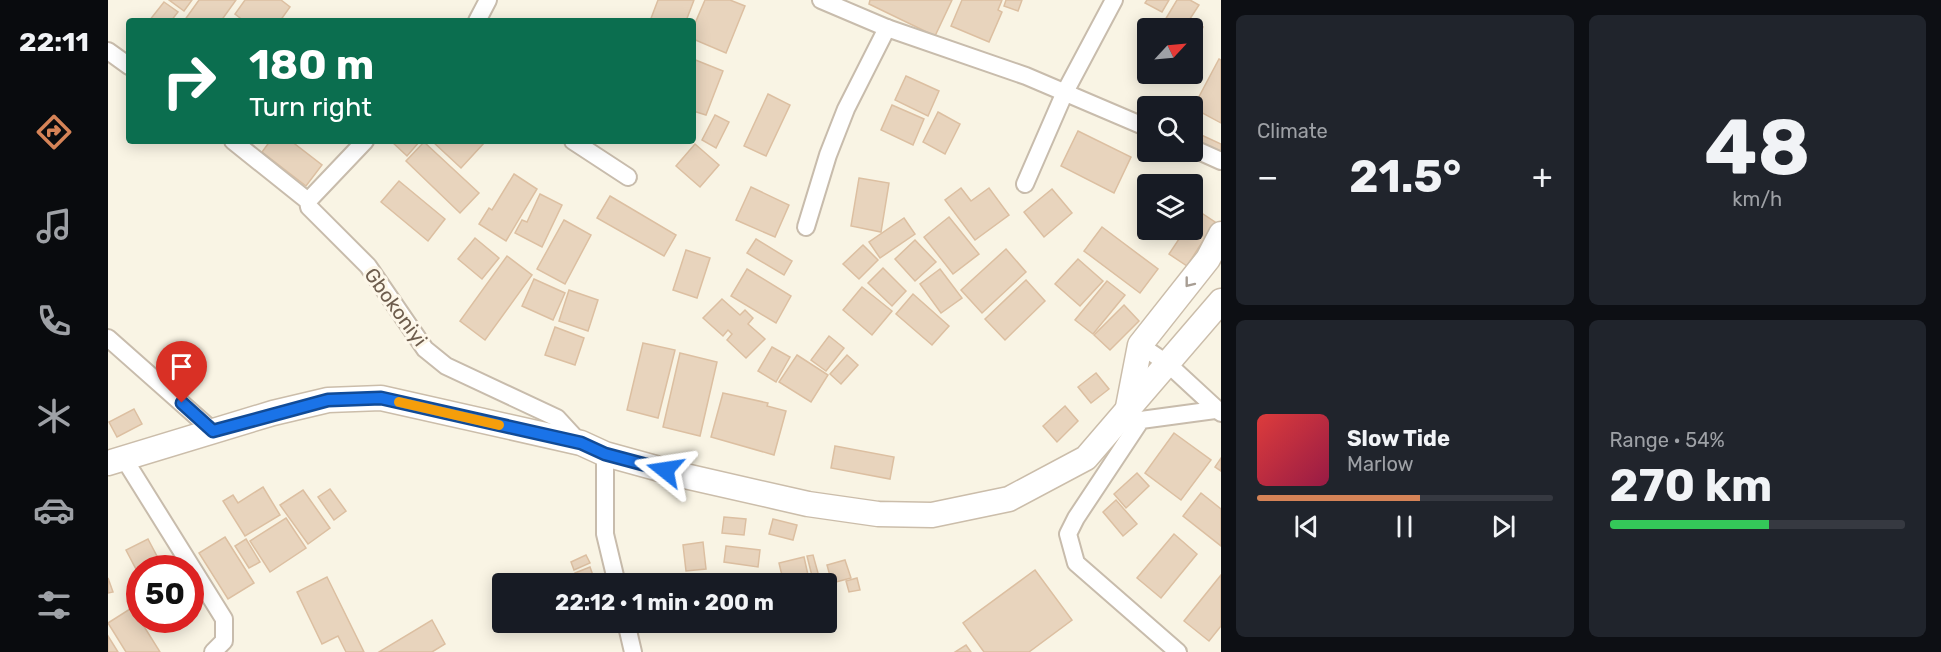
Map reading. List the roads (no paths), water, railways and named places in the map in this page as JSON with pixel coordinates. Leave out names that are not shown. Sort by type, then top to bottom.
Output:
[{"type":"main road","points":[[1128,407],[1140,345],[1208,259],[1221,234]]},
{"type":"main road","points":[[115,460],[328,400],[381,398],[581,443],[605,454],[685,476],[808,504],[878,514],[932,515],[1010,499],[1086,458],[1221,301]]},
{"type":"street","points":[[479,18],[488,0]]},
{"type":"street","points":[[821,0],[887,28],[1026,76],[1137,123]]},
{"type":"street","points":[[1025,184],[1065,92],[1114,0]]},
{"type":"street","points":[[807,227],[828,155],[846,109],[887,28]]},
{"type":"street","points":[[108,51],[126,64]]},
{"type":"street","name":"Gbokoniyi","points":[[237,144],[308,201],[309,207],[368,266],[425,349],[446,366],[557,418],[581,443]]},
{"type":"street","points":[[308,201],[362,144]]},
{"type":"street","points":[[578,144],[628,177]]},
{"type":"street","points":[[1203,153],[1221,161]]},
{"type":"street","points":[[108,338],[213,431]]},
{"type":"street","points":[[1140,345],[1168,364],[1218,411]]},
{"type":"street","points":[[1178,652],[1076,563],[1068,534],[1076,518],[1141,420],[1218,411]]},
{"type":"street","points":[[605,454],[605,534],[614,573]]},
{"type":"street","points":[[115,460],[224,619],[224,641],[213,652]]},
{"type":"street","points":[[629,633],[633,652]]}]
